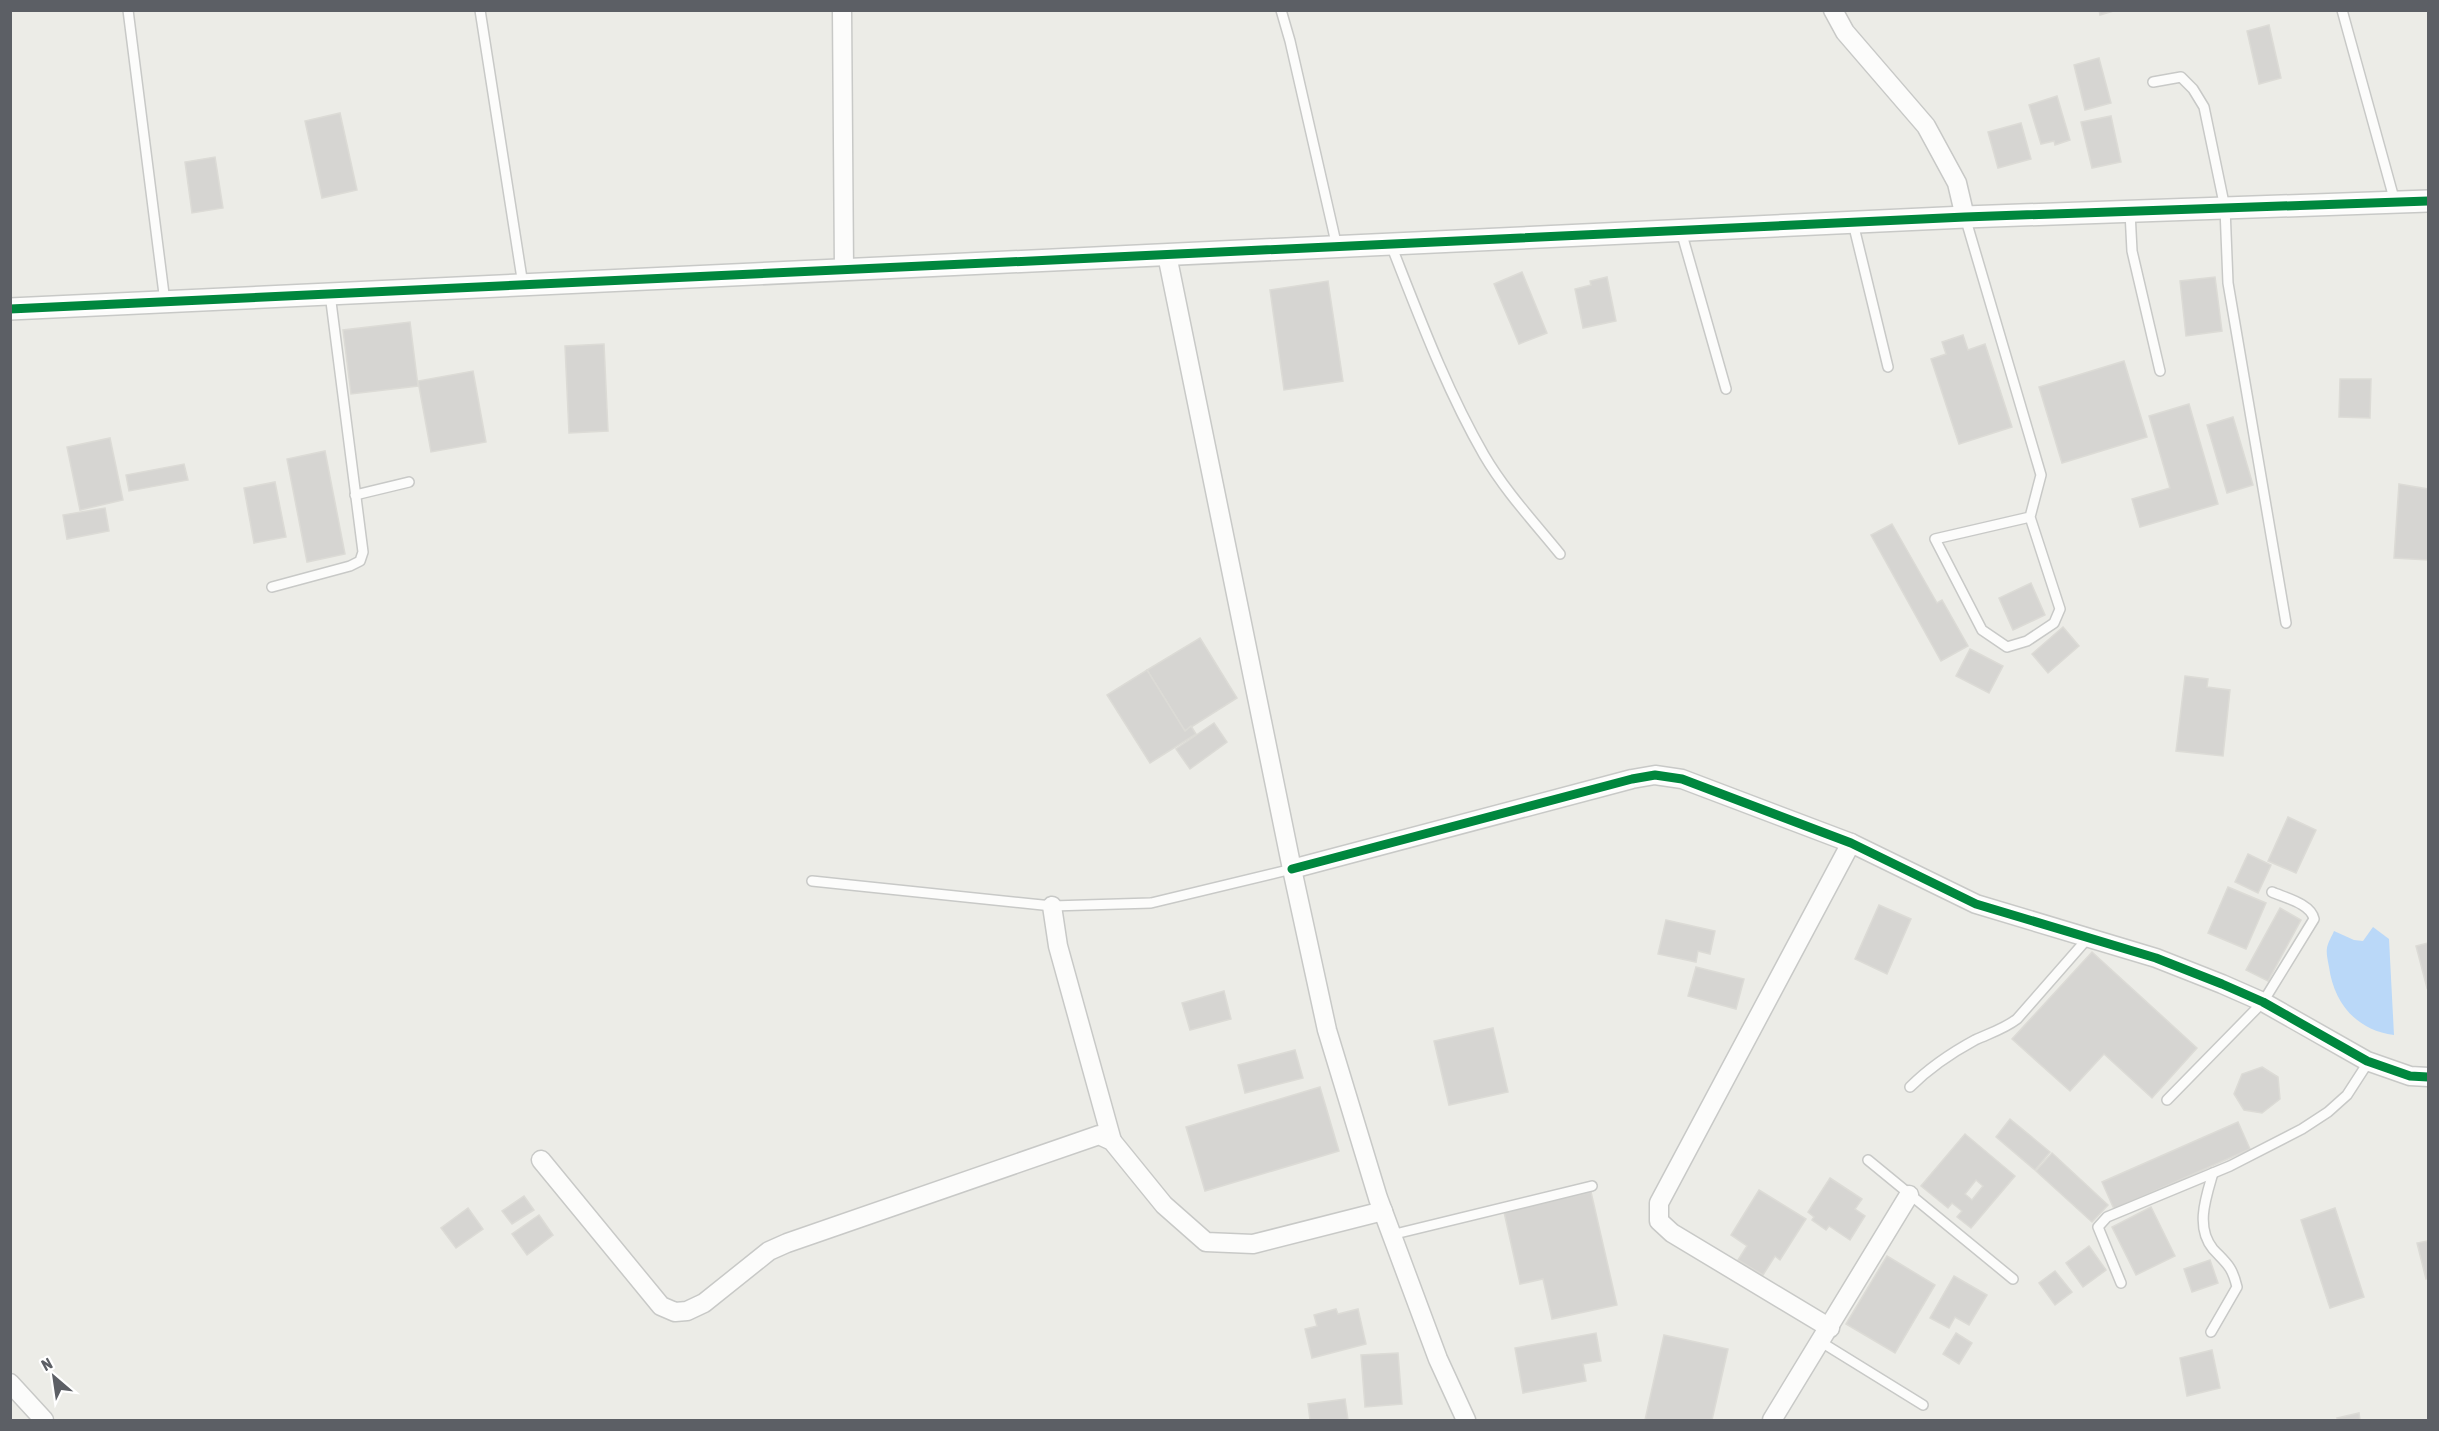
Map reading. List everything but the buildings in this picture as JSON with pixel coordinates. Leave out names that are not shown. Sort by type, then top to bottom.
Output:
[{"type":"street","points":[[842,10],[844,270]]},
{"type":"street","points":[[1833,10],[1845,32],[1926,126],[1957,183],[1965,217]]},
{"type":"street","points":[[10,309],[1965,217],[2428,201]]},
{"type":"street","points":[[1167,255],[1327,1030],[1391,1234],[1438,1359],[1466,1420]]},
{"type":"street","points":[[1292,869],[1632,779],[1655,775],[1682,779],[1851,843],[1976,904],[2156,958],[2263,1002],[2369,1061],[2410,1076],[2428,1077]]},
{"type":"street","points":[[1826,1335],[1672,1233],[1659,1221],[1659,1203],[1851,843]]},
{"type":"street","points":[[1052,906],[1058,946],[1112,1141],[1164,1206],[1206,1242],[1253,1244],[1383,1211]]},
{"type":"street","points":[[541,1160],[661,1306],[675,1312],[687,1311],[704,1304],[769,1251],[787,1243],[1099,1136],[1112,1141]]},
{"type":"street","points":[[1772,1420],[1826,1335],[1909,1195]]},
{"type":"street","points":[[10,1383],[44,1420]]},
{"type":"lane","points":[[128,10],[165,302]]},
{"type":"lane","points":[[480,10],[523,285]]},
{"type":"lane","points":[[1281,10],[1337,247]]},
{"type":"lane","points":[[2342,10],[2395,202]]},
{"type":"lane","points":[[2153,82],[2181,77],[2193,88],[2204,107],[2225,208],[2228,282],[2286,623]]},
{"type":"lane","points":[[2130,212],[2132,251],[2160,371]]},
{"type":"lane","points":[[1965,217],[2041,475],[2030,517],[2060,609],[2054,623],[2027,641],[2007,647],[1982,630],[1935,539],[2030,517]]},
{"type":"lane","points":[[1853,223],[1888,367]]},
{"type":"lane","points":[[1681,231],[1726,389]]},
{"type":"lane","points":[[1391,244],[1451,394],[1486,457],[1519,505],[1560,554]]},
{"type":"lane","points":[[272,586],[350,566],[360,561],[363,552],[330,294]]},
{"type":"lane","points":[[356,495],[409,482]]},
{"type":"lane","points":[[812,881],[1052,906],[1151,903],[1292,869]]},
{"type":"lane","points":[[2167,1100],[2263,1002],[2314,919],[2313,914],[2303,905],[2272,892]]},
{"type":"lane","points":[[1910,1087],[1930,1067],[1976,1040],[2005,1028],[2017,1018],[2088,938]]},
{"type":"lane","points":[[2121,1283],[2098,1227],[2107,1217],[2213,1173],[2302,1130],[2348,1095],[2369,1061]]},
{"type":"lane","points":[[1868,1160],[2013,1280]]},
{"type":"lane","points":[[2211,1332],[2237,1287],[2228,1262],[2211,1247],[2202,1221],[2213,1173]]},
{"type":"lane","points":[[1391,1234],[1592,1186]]},
{"type":"lane","points":[[1826,1335],[1923,1405]]},
{"type":"water","points":[[2373,927],[2389,939],[2394,1035],[2369,1027],[2349,1013],[2336,992],[2329,967],[2327,948],[2334,931],[2354,940],[2363,941]]},
{"type":"cycle path","points":[[10,309],[1965,217],[2428,201]]},
{"type":"cycle path","points":[[1292,869],[1632,779],[1655,775],[1682,779],[1851,843],[1976,904],[2156,958],[2222,984],[2263,1002],[2367,1061],[2410,1076],[2428,1077]]}]
